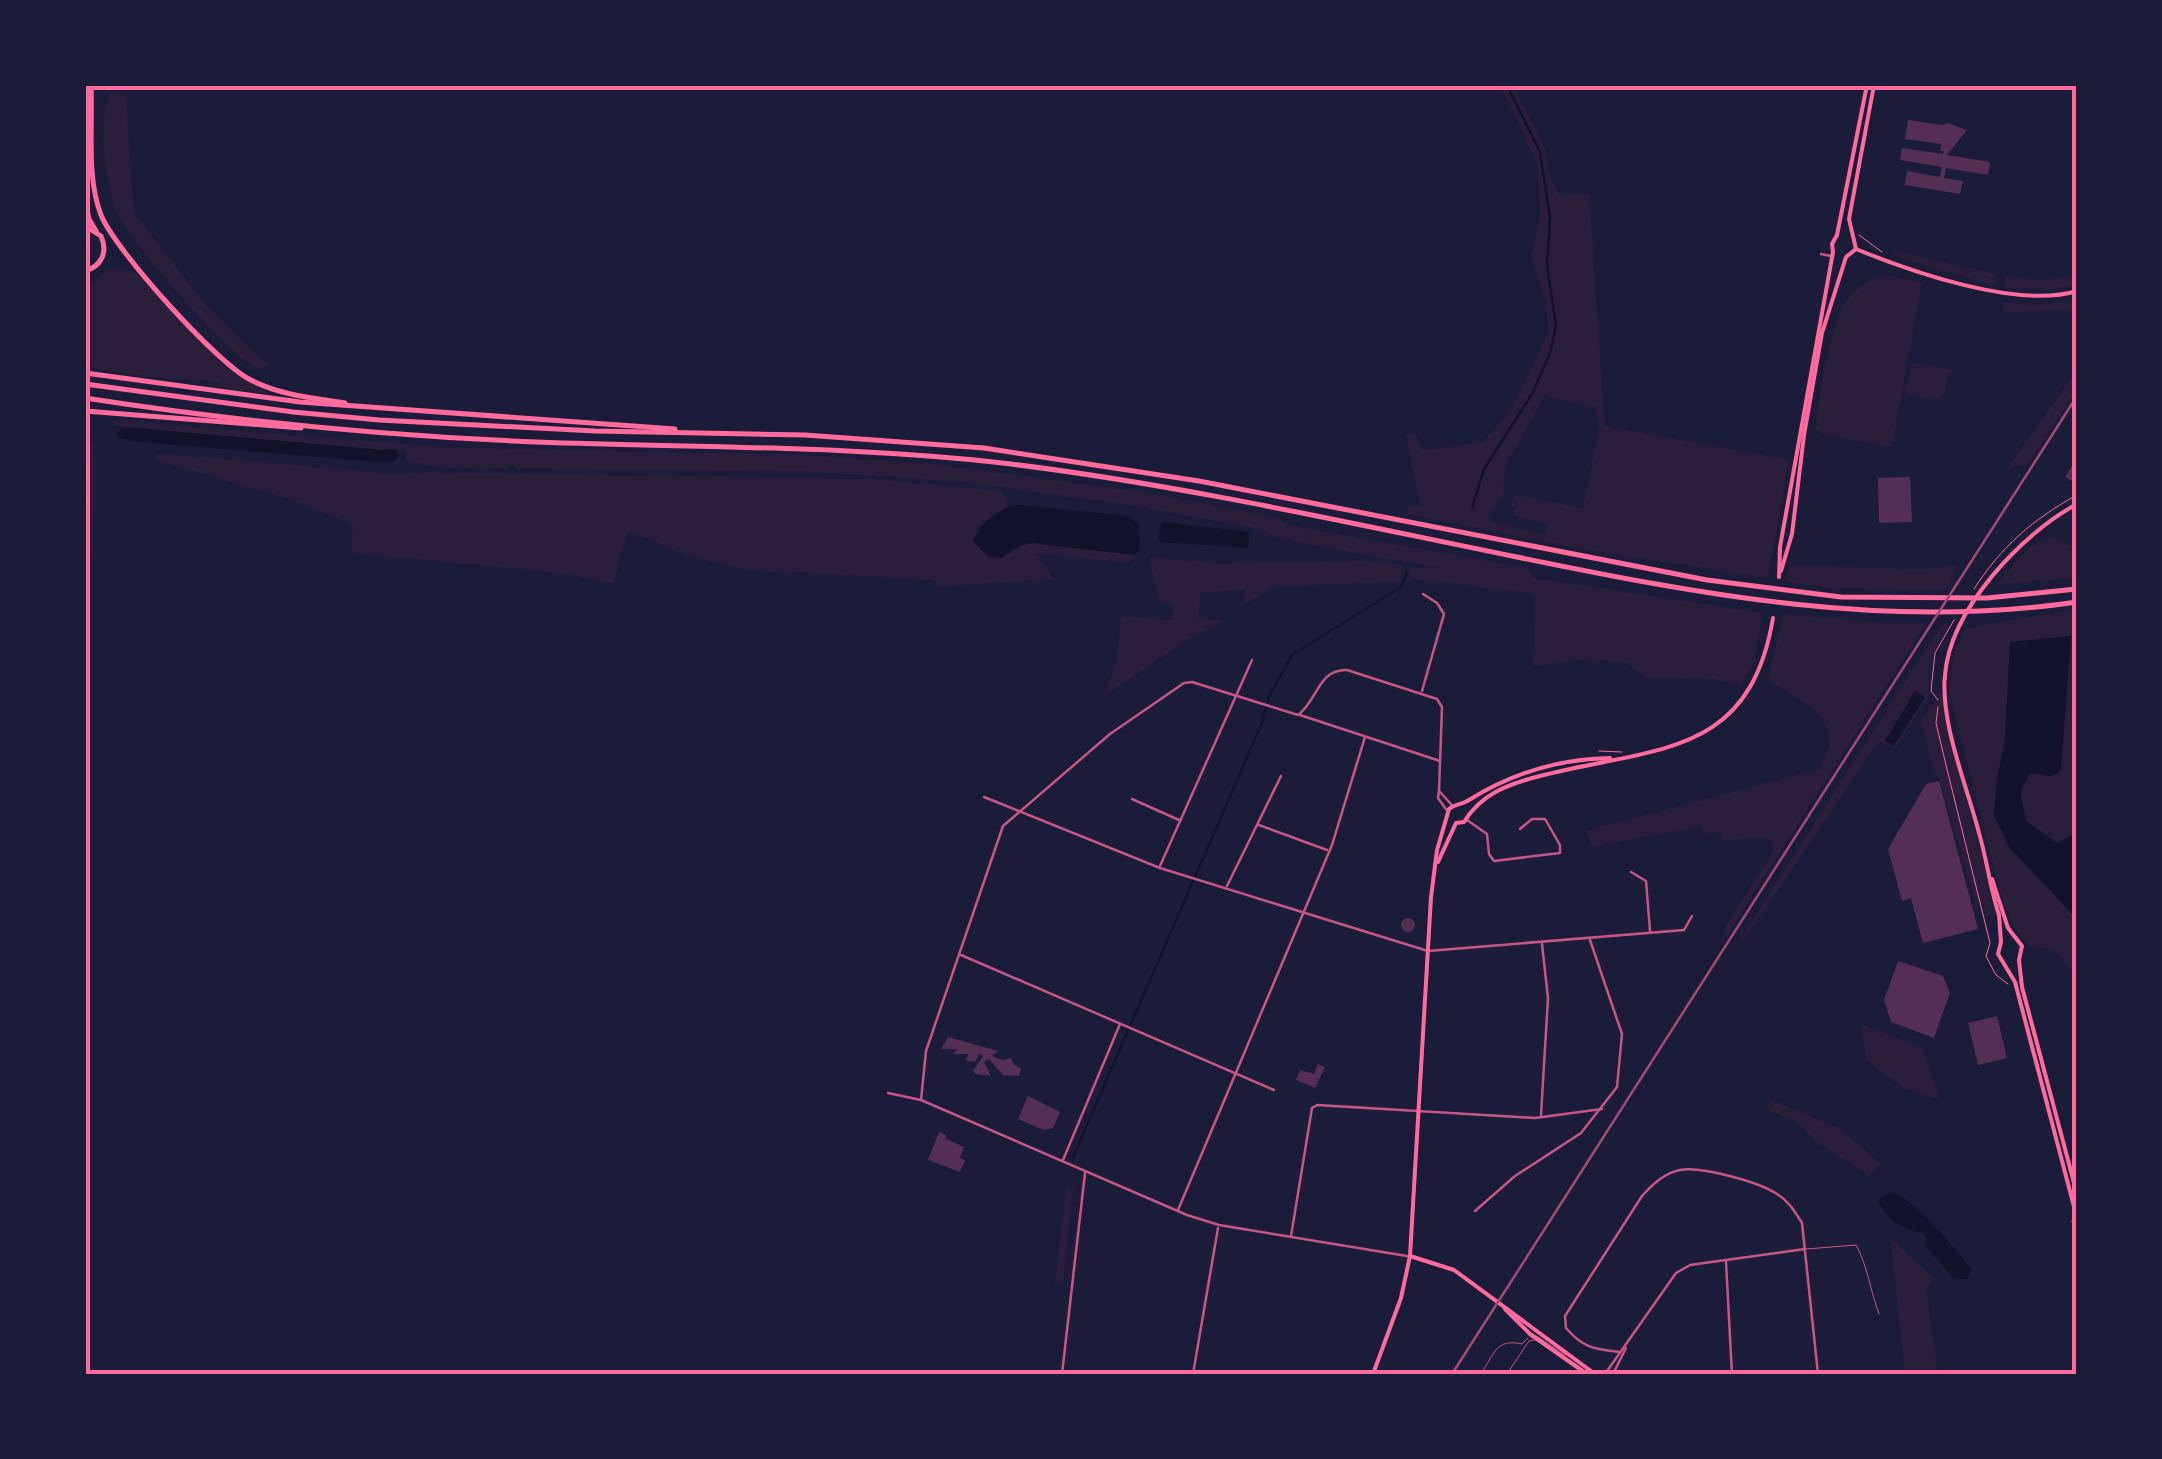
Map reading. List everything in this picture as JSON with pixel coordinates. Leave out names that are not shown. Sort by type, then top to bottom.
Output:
[{"type":"highway","points":[[85,282],[104,251],[86,204],[89,85]]},
{"type":"highway","points":[[89,85],[93,172],[102,218],[126,254],[209,347],[244,377],[271,388],[393,410]]},
{"type":"highway","points":[[85,226],[96,231]]},
{"type":"highway","points":[[85,374],[260,398],[708,432]]},
{"type":"highway","points":[[85,384],[264,409],[379,420],[896,440],[1042,456],[1184,479],[1707,580],[1841,597],[1940,600],[2077,589]]},
{"type":"highway","points":[[85,398],[324,428],[520,441],[795,446],[983,461],[1140,484],[1770,604],[1932,613],[2077,604]]},
{"type":"highway","points":[[85,411],[280,429],[324,428]]},
{"type":"main road","points":[[1856,248],[1846,258],[1822,333],[1792,534],[1779,578],[1780,546],[1833,254],[1832,240],[1838,235],[1867,85]]},
{"type":"main road","points":[[1874,85],[1849,219],[1856,248],[1889,262],[2003,294],[2031,297],[2077,292]]},
{"type":"main road","points":[[1838,235],[1852,235]]},
{"type":"main road","points":[[1833,254],[1846,258]]},
{"type":"main road","points":[[2077,504],[2030,535],[2002,565],[1962,624],[1946,664],[1945,698],[1988,870],[2008,928],[2023,950],[2019,960],[2022,987],[2077,1194]]},
{"type":"main road","points":[[1374,1374],[1402,1298],[1410,1256],[1431,896],[1437,850],[1452,805],[1462,804],[1515,775],[1551,765],[1632,754],[1700,736],[1734,712],[1750,691],[1764,663],[1773,618]]},
{"type":"main road","points":[[1435,868],[1456,823],[1466,820],[1468,811],[1488,796],[1524,780],[1610,758]]},
{"type":"main road","points":[[1462,804],[1468,811]]},
{"type":"main road","points":[[1448,815],[1456,823]]},
{"type":"main road","points":[[1988,870],[2001,942],[1998,954],[2015,982],[2077,1218]]},
{"type":"main road","points":[[2001,942],[2016,940]]},
{"type":"main road","points":[[2006,963],[2019,960]]},
{"type":"main road","points":[[1410,1256],[1448,1267],[1594,1374]]},
{"type":"main road","points":[[1505,1308],[1530,1334],[1587,1374]]},
{"type":"street","points":[[1822,254],[1833,254]]},
{"type":"street","points":[[1421,692],[1444,614],[1437,602],[1423,594]]},
{"type":"street","points":[[1160,868],[1252,660]]},
{"type":"street","points":[[1298,714],[1310,706],[1326,674],[1335,670],[1347,670],[1437,698],[1442,707],[1438,798],[1448,815]]},
{"type":"street","points":[[921,1100],[926,1051],[1003,826],[1110,734],[1184,683],[1237,695],[1440,760]]},
{"type":"street","points":[[1177,1212],[1330,851],[1365,736]]},
{"type":"street","points":[[1226,888],[1280,776]]},
{"type":"street","points":[[1439,791],[1452,805]]},
{"type":"street","points":[[984,798],[1160,868],[1428,950],[1684,930],[1692,916]]},
{"type":"street","points":[[1132,799],[1180,820]]},
{"type":"street","points":[[1466,820],[1486,834],[1488,854],[1494,862],[1560,853],[1545,819],[1532,819],[1520,829]]},
{"type":"street","points":[[1258,824],[1330,851]]},
{"type":"street","points":[[1631,872],[1646,880],[1650,932]]},
{"type":"street","points":[[1474,1210],[1515,1176],[1581,1134],[1617,1087],[1623,1043],[1589,938]]},
{"type":"street","points":[[1542,942],[1548,998],[1542,1117]]},
{"type":"street","points":[[960,955],[1274,1090]]},
{"type":"street","points":[[1062,1161],[1120,1024]]},
{"type":"street","points":[[888,1092],[921,1100],[1177,1212],[1219,1225],[1410,1256]]},
{"type":"street","points":[[1291,1237],[1312,1108],[1328,1105],[1542,1117],[1602,1109]]},
{"type":"street","points":[[1620,1352],[1599,1352],[1570,1333],[1564,1320],[1642,1196],[1656,1181],[1679,1170],[1704,1170],[1776,1192],[1792,1206],[1802,1224],[1806,1249],[1818,1374]]},
{"type":"street","points":[[1062,1374],[1086,1172]]},
{"type":"street","points":[[1193,1374],[1219,1225]]},
{"type":"street","points":[[1605,1374],[1676,1273],[1690,1265],[1806,1249]]},
{"type":"street","points":[[1726,1260],[1732,1374]]},
{"type":"street","points":[[1613,1374],[1628,1342]]},
{"type":"lane","points":[[1806,1249],[1856,1245],[1866,1264],[1879,1314]]},
{"type":"lane","points":[[1481,1374],[1500,1344],[1522,1344],[1530,1334],[1572,1358]]},
{"type":"lane","points":[[1507,1374],[1529,1341],[1538,1340]]},
{"type":"path","points":[[1932,692],[1939,704],[1936,723],[1986,922],[1991,947],[1986,956],[1993,969]]},
{"type":"shaded area","points":[[1500,85],[1511,85],[1530,117],[1560,195],[1589,193],[1605,426],[1789,460],[1768,578],[1599,552],[1406,514],[1409,506],[1420,506],[1406,435],[1414,432],[1423,450],[1481,443],[1507,416],[1539,354],[1548,329],[1546,303],[1531,258],[1540,215],[1538,165]],"holes":[[[1544,396],[1595,407],[1599,428],[1583,508],[1515,495],[1509,508],[1516,507],[1513,516],[1547,524],[1544,535],[1487,520],[1507,493],[1503,489],[1505,468]]]},
{"type":"shaded area","points":[[111,93],[126,97],[134,213],[207,306],[258,357],[271,364],[262,370],[249,364],[208,326],[162,274],[117,213],[104,152],[104,118]]},
{"type":"shaded area","points":[[1894,251],[1996,274],[1995,286],[1897,257]]},
{"type":"shaded area","points":[[120,267],[137,274],[225,367],[270,394],[219,388],[219,382],[85,367],[88,292],[105,271]]},
{"type":"shaded area","points":[[1884,275],[1922,283],[1892,447],[1824,435],[1816,430],[1826,363],[1840,311],[1858,289]]},
{"type":"shaded area","points":[[2005,276],[2042,280],[2077,276],[2077,285],[2004,288]]},
{"type":"shaded area","points":[[2077,300],[2077,309],[2004,313],[2003,302],[2032,305]]},
{"type":"shaded area","points":[[1911,362],[1953,370],[1948,375],[1945,394],[1937,400],[1905,394]]},
{"type":"shaded area","points":[[2077,370],[2077,389],[2028,464],[2007,468]]},
{"type":"shaded area","points":[[113,420],[438,447],[805,455],[934,464],[1143,492],[1278,518],[1288,525],[1527,568],[1534,578],[1763,613],[1753,665],[1741,686],[1713,679],[1646,678],[1627,663],[1579,659],[1533,667],[1535,594],[1410,578],[1409,568],[1445,568],[1283,539],[1250,527],[1128,505],[964,482],[798,471],[518,469],[512,464],[505,469],[436,467],[405,460],[406,451],[113,426]]},
{"type":"shaded area","points":[[124,427],[396,449],[399,455],[395,461],[377,462],[131,441],[119,438],[117,433]]},
{"type":"shaded area","points":[[85,434],[94,447],[95,489],[93,552],[85,580]]},
{"type":"shaded area","points":[[156,455],[399,474],[871,479],[1002,491],[1009,506],[977,529],[1001,558],[1032,543],[1134,555],[1140,548],[1129,563],[1036,553],[1054,579],[937,587],[933,580],[748,570],[691,557],[628,531],[613,584],[564,573],[351,553],[353,524],[283,497],[155,460]]},
{"type":"shaded area","points":[[1019,505],[1129,516],[1138,524],[1140,548],[1135,555],[1032,543],[1001,558],[989,557],[973,542],[976,535],[998,512]]},
{"type":"shaded area","points":[[1162,522],[1249,532],[1248,548],[1161,542],[1158,539]]},
{"type":"shaded area","points":[[2052,536],[2077,549],[2077,577],[1996,585],[2028,548]]},
{"type":"shaded area","points":[[1149,557],[1218,563],[1363,561],[1402,565],[1399,582],[1273,587],[1243,604],[1245,589],[1201,593],[1198,619],[1226,621],[1187,640],[1102,698],[1116,664],[1121,616],[1172,620],[1174,605],[1159,602]]},
{"type":"shaded area","points":[[1790,565],[1924,569],[1957,565],[1949,585],[1942,590],[1840,589],[1786,582]]},
{"type":"shaded area","points":[[2077,609],[2077,833],[2057,843],[2026,821],[2021,794],[2027,777],[2033,772],[2052,776],[2059,773],[2010,642],[2005,739],[1996,785],[2005,842],[2077,919],[2077,978],[2054,950],[2030,947],[2013,926],[2002,898],[1949,681],[1956,648],[1966,628]]},
{"type":"shaded area","points":[[1783,614],[1926,623],[1725,939],[1724,928],[1774,850],[1770,840],[1762,837],[1722,841],[1721,832],[1703,834],[1701,826],[1592,847],[1585,831],[1819,769],[1829,747],[1825,725],[1799,699],[1768,680]]},
{"type":"shaded area","points":[[1950,624],[1929,667],[1930,695],[1895,749],[1879,741],[1744,941],[1740,939],[1941,625]]},
{"type":"shaded area","points":[[2071,636],[2061,770],[2051,776],[2030,773],[2020,792],[2026,821],[2057,843],[2077,833],[2077,919],[2009,847],[1994,815],[2005,739],[2010,642]]},
{"type":"shaded area","points":[[1915,691],[1925,697],[1894,746],[1885,741]]},
{"type":"shaded area","points":[[1939,694],[1991,891],[1988,892],[1993,912],[1986,918],[1983,904],[1976,905],[1921,722]]},
{"type":"shaded area","points":[[1861,1024],[1923,1048],[1940,1100],[1903,1088],[1866,1060]]},
{"type":"shaded area","points":[[1771,1100],[1840,1128],[1882,1165],[1869,1175],[1817,1143],[1797,1122],[1770,1111],[1767,1104]]},
{"type":"shaded area","points":[[1066,1187],[1073,1188],[1063,1286],[1055,1284]]},
{"type":"shaded area","points":[[1891,1192],[1913,1205],[1945,1237],[1971,1269],[1968,1279],[1955,1279],[1927,1248],[1925,1233],[1903,1227],[1886,1213],[1878,1200]]},
{"type":"shaded area","points":[[1890,1237],[1934,1279],[1926,1289],[1938,1374],[1905,1374]]},
{"type":"building","points":[[1908,120],[1948,123],[1967,130],[1947,155],[1990,162],[1988,175],[1946,168],[1944,178],[1963,181],[1960,194],[1905,185],[1907,171],[1940,177],[1942,167],[1900,160],[1902,148],[1943,154],[1944,151],[1940,151],[1941,144],[1905,139]]},
{"type":"building","points":[[2077,458],[2077,484],[2065,477]]},
{"type":"building","points":[[1910,477],[1912,522],[1879,523],[1878,478]]},
{"type":"building","points":[[1939,781],[1978,929],[1923,943],[1911,898],[1902,901],[1888,849],[1926,784]]},
{"type":"building","points":[[1408,918],[1415,925],[1408,932],[1401,925]]},
{"type":"building","points":[[1898,961],[1943,976],[1950,993],[1934,1038],[1891,1022],[1884,1000]]},
{"type":"building","points":[[1997,1016],[2007,1058],[1978,1065],[1968,1023]]},
{"type":"building","points":[[948,1037],[998,1051],[992,1056],[1003,1060],[1011,1058],[1021,1068],[1019,1076],[1003,1075],[989,1059],[984,1062],[991,1076],[975,1074],[973,1071],[983,1056],[979,1054],[975,1062],[965,1060],[969,1054],[953,1054],[957,1049],[941,1049]]},
{"type":"building","points":[[1318,1064],[1325,1067],[1315,1088],[1296,1080],[1300,1070],[1314,1074]]},
{"type":"building","points":[[1028,1096],[1060,1112],[1053,1128],[1044,1130],[1018,1119]]},
{"type":"building","points":[[939,1132],[964,1147],[960,1158],[965,1160],[960,1172],[928,1160]]},
{"type":"waterway","points":[[1472,508],[1484,469],[1532,394],[1550,353],[1556,326],[1547,265],[1550,218],[1540,152],[1507,85]]},
{"type":"waterway","points":[[1073,1157],[1262,723],[1269,696],[1292,655],[1401,587],[1407,573]]},
{"type":"railway","points":[[1452,1374],[2077,396]]}]
